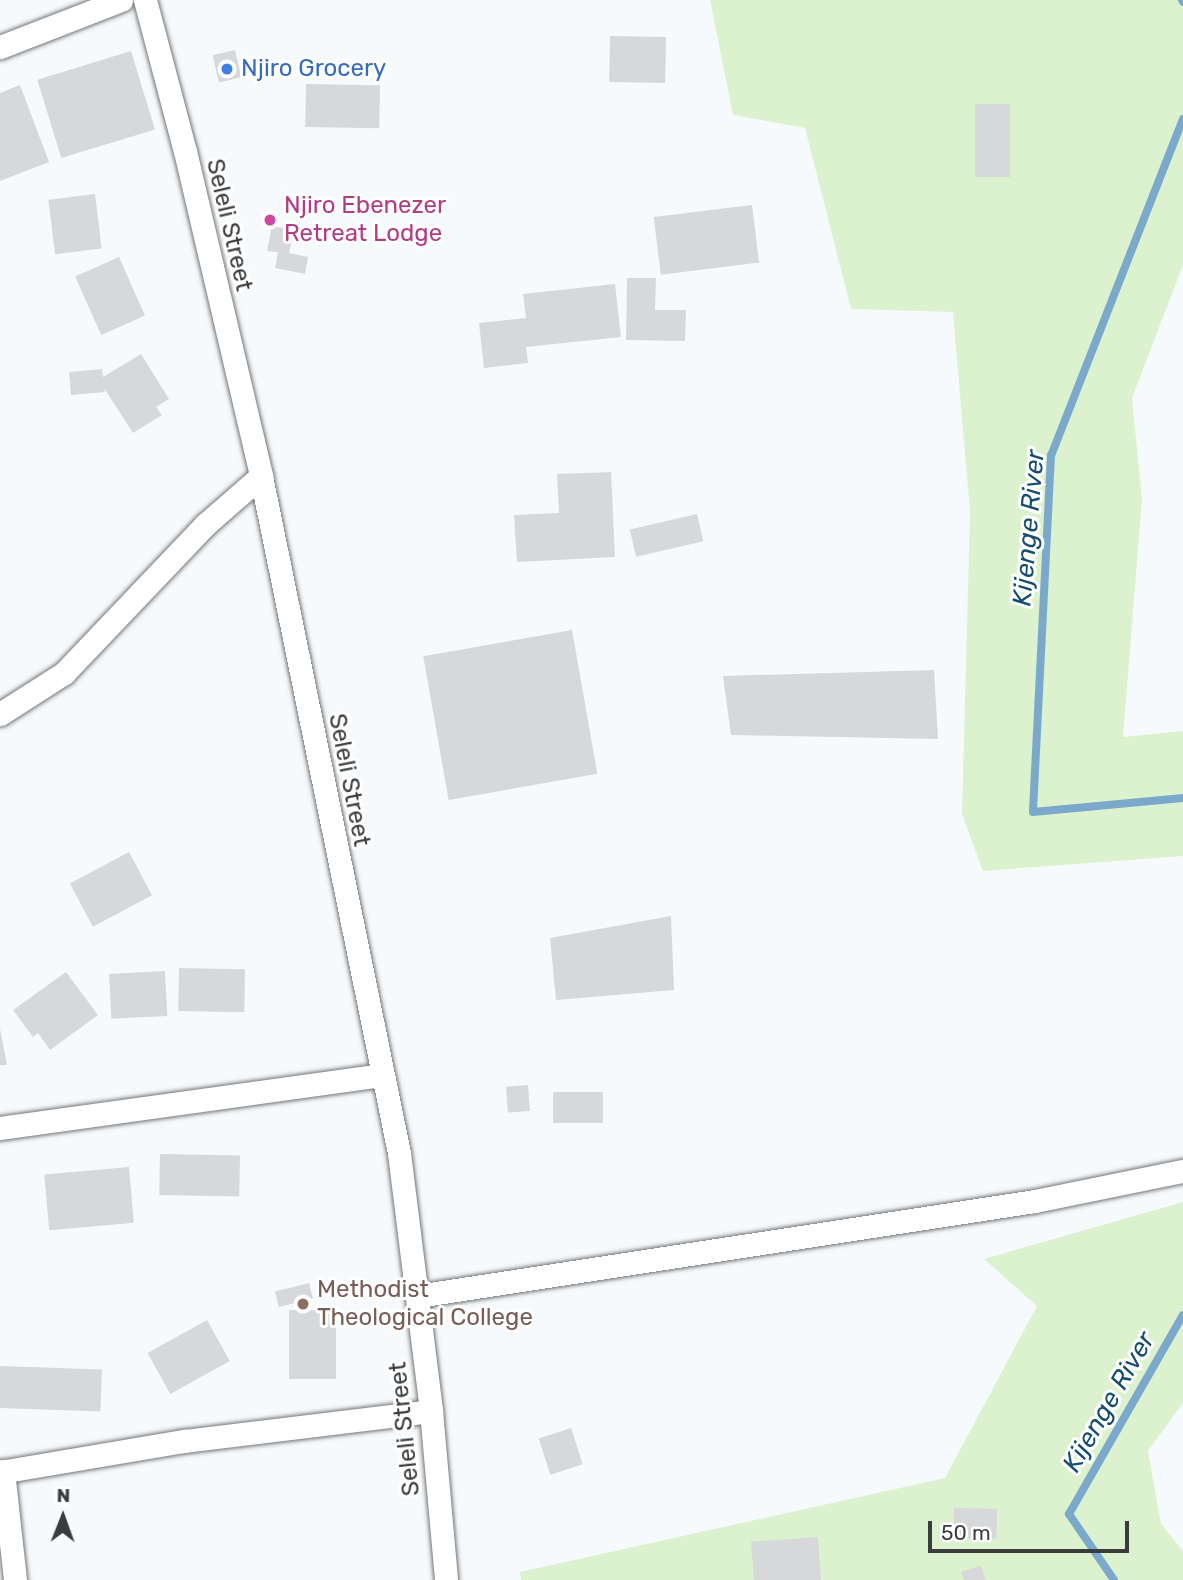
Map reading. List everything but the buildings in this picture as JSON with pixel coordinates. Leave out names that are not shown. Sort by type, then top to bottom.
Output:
[{"type":"street","points":[[0,47],[121,0]]},
{"type":"street","name":"Seleli Street","points":[[145,0],[185,151],[261,476],[399,1153],[431,1411],[446,1580]]},
{"type":"street","points":[[0,714],[64,673],[206,524],[261,476]]},
{"type":"street","points":[[0,1128],[382,1075]]},
{"type":"street","points":[[417,1296],[1035,1201],[1183,1171]]},
{"type":"street","points":[[15,1580],[1,1471],[184,1441],[431,1411]]},
{"type":"green space","points":[[710,0],[1183,0],[1183,265],[1132,398],[1142,499],[1123,737],[1183,731],[1183,856],[983,871],[962,814],[970,512],[953,312],[851,309],[805,128],[733,115]]},
{"type":"green space","points":[[1183,1202],[1183,1403],[1148,1451],[1161,1524],[1183,1551],[1183,1580],[521,1580],[520,1572],[945,1478],[1037,1306],[984,1259]]},
{"type":"waterway","name":"Kijenge River","points":[[1183,119],[1051,455],[1033,812],[1183,798]]},
{"type":"waterway","name":"Kijenge River","points":[[1114,1580],[1069,1514],[1183,1315]]},
{"type":"place","name":"Njiro Grocery","points":[[227,69]]},
{"type":"place","name":"Njiro Ebenezer Retreat Lodge","points":[[270,220]]},
{"type":"place","name":"Methodist Theological College","points":[[303,1304]]}]
